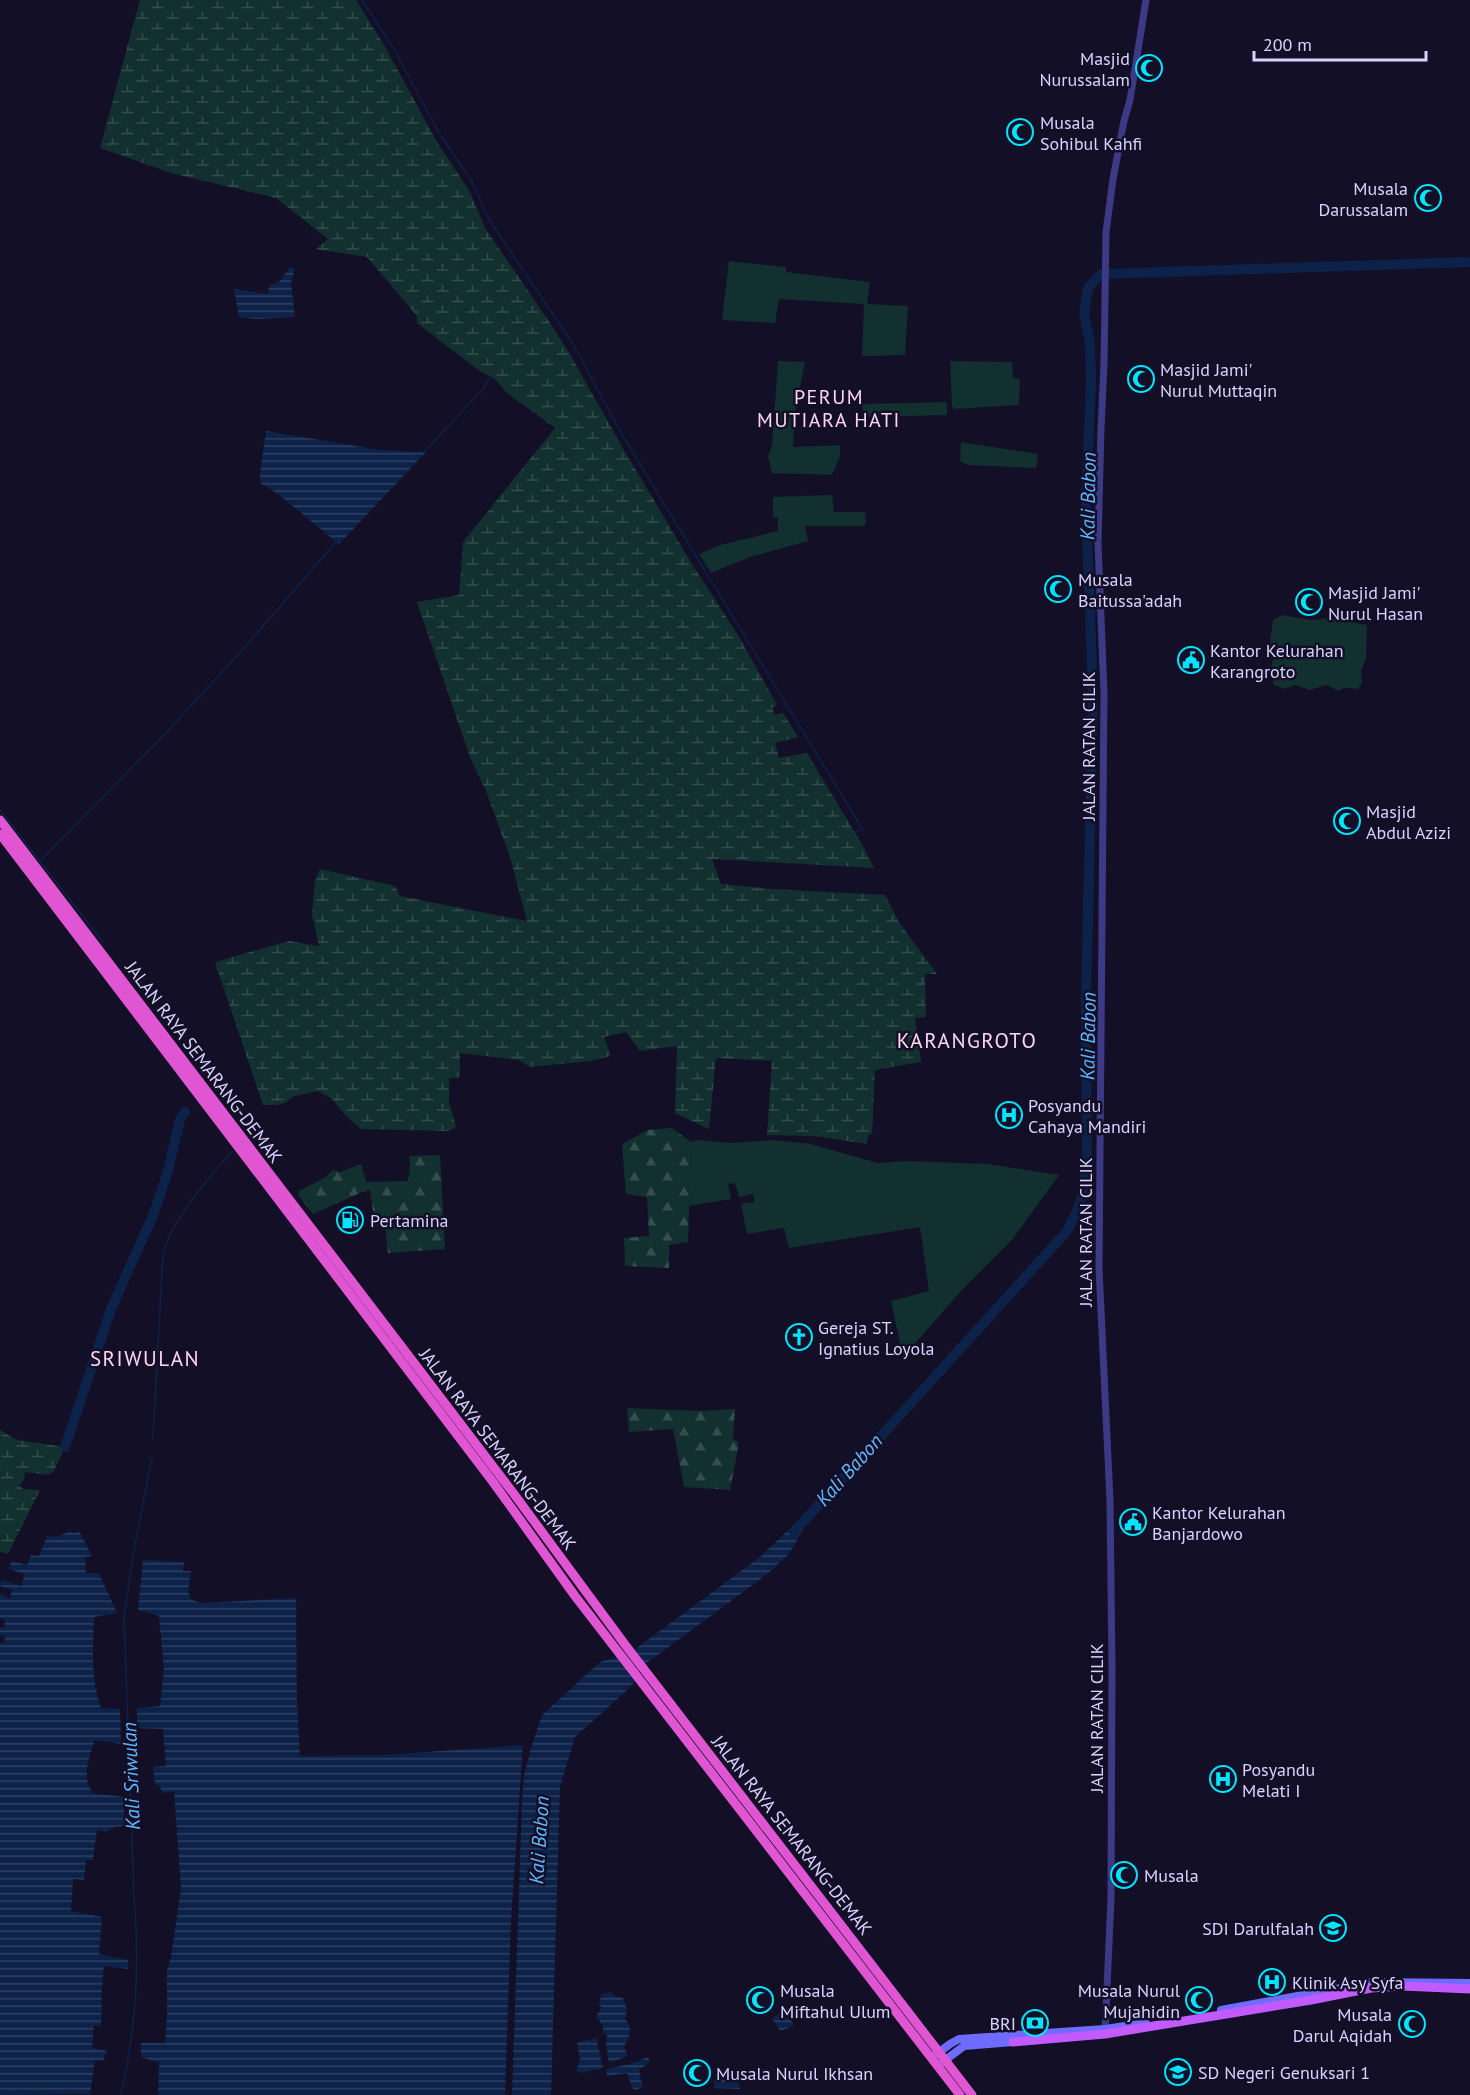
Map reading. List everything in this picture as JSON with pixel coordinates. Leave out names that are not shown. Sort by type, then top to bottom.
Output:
[{"type":"highway","name":"JALAN RAYA SEMARANG-DEMAK","points":[[0,820],[177,1059]]},
{"type":"highway","name":"JALAN RAYA SEMARANG-DEMAK","points":[[0,834],[514,1494],[623,1650],[939,2059],[972,2095]]},
{"type":"highway","points":[[939,2059],[960,2095]]},
{"type":"main road","points":[[1195,2017],[1373,1982],[1470,1983]]},
{"type":"main road","points":[[957,2045],[1013,2042],[1105,2032],[1311,2001],[1371,1988],[1402,1986],[1470,1989]]},
{"type":"main road","points":[[939,2059],[957,2045],[1105,2032]]},
{"type":"street","name":"JALAN RATAN CILIK","points":[[1105,2032],[1111,1899],[1112,1667],[1110,1500],[1099,1268],[1104,693],[1098,543],[1106,232],[1111,190],[1130,100],[1146,0]]},
{"type":"green space","points":[[140,0],[356,0],[384,45],[437,142],[470,192],[485,228],[568,351],[690,561],[738,635],[777,705],[772,708],[775,715],[783,713],[798,737],[775,743],[779,758],[807,753],[874,868],[712,859],[721,884],[885,895],[899,922],[937,974],[925,974],[926,1017],[915,1018],[921,1062],[875,1070],[872,1133],[868,1136],[867,1144],[815,1136],[767,1135],[772,1061],[716,1058],[709,1129],[675,1113],[677,1046],[640,1051],[626,1032],[604,1037],[611,1056],[589,1061],[530,1067],[519,1060],[460,1053],[460,1077],[449,1078],[449,1102],[456,1127],[449,1131],[361,1129],[332,1099],[318,1091],[294,1096],[285,1103],[263,1105],[215,962],[289,941],[319,946],[312,915],[315,880],[320,869],[395,886],[400,896],[527,921],[511,860],[486,791],[471,760],[417,602],[459,595],[463,542],[555,428],[506,392],[496,380],[478,370],[417,323],[417,316],[367,257],[316,249],[328,239],[276,198],[171,173],[100,148]]},
{"type":"green space","points":[[729,261],[786,267],[786,272],[870,282],[867,304],[908,306],[905,355],[862,356],[864,304],[779,299],[775,323],[722,320]]},
{"type":"green space","points":[[778,361],[805,362],[795,413],[793,447],[840,445],[840,456],[832,475],[772,473],[768,457],[772,445]]},
{"type":"green space","points":[[950,361],[1012,362],[1013,378],[1020,379],[1019,405],[955,409],[952,406]]},
{"type":"green space","points":[[947,402],[947,415],[863,417],[862,404]]},
{"type":"green space","points":[[961,442],[1038,454],[1036,468],[968,465],[960,461]]},
{"type":"green space","points":[[832,495],[834,512],[865,512],[864,526],[805,526],[808,541],[750,557],[711,573],[699,554],[720,545],[778,531],[778,518],[773,517],[773,497]]},
{"type":"green space","points":[[1282,615],[1312,620],[1329,618],[1367,625],[1366,658],[1361,671],[1362,682],[1358,689],[1344,688],[1339,691],[1326,685],[1310,690],[1295,685],[1285,689],[1274,685],[1271,672],[1273,658],[1269,650],[1273,620]]},
{"type":"green space","points":[[672,1128],[691,1142],[688,1242],[669,1245],[669,1268],[625,1266],[624,1238],[649,1236],[647,1197],[626,1194],[622,1144],[648,1130]]},
{"type":"green space","points":[[697,1140],[731,1143],[773,1140],[811,1144],[878,1163],[907,1161],[988,1164],[1059,1175],[1012,1240],[962,1290],[903,1357],[891,1301],[929,1291],[920,1227],[789,1248],[784,1228],[747,1234],[741,1204],[754,1202],[753,1194],[739,1197],[735,1183],[728,1184],[731,1199],[689,1206],[691,1142]]},
{"type":"green space","points":[[440,1155],[445,1249],[388,1253],[385,1224],[375,1226],[370,1190],[313,1214],[298,1195],[299,1191],[324,1178],[333,1170],[340,1172],[361,1164],[366,1182],[408,1181],[409,1156]]},
{"type":"green space","points":[[627,1408],[700,1411],[735,1409],[733,1438],[739,1443],[730,1490],[684,1487],[673,1429],[629,1432]]},
{"type":"green space","points":[[0,1430],[17,1440],[65,1447],[54,1471],[49,1475],[25,1472],[24,1480],[19,1485],[23,1489],[40,1490],[8,1554],[0,1552]]},
{"type":"water","points":[[290,267],[295,269],[291,283],[295,317],[256,319],[239,317],[234,289],[267,294],[270,285],[279,282]]},
{"type":"water","points":[[266,431],[380,450],[426,452],[339,544],[278,494],[260,483]]},
{"type":"water","points":[[799,1520],[805,1526],[789,1554],[766,1575],[640,1668],[633,1684],[575,1737],[560,1787],[551,2095],[512,2095],[524,1775],[542,1715],[600,1662],[630,1653],[760,1557]]},
{"type":"water","points":[[71,1531],[73,1533],[79,1531],[92,1556],[85,1557],[86,1573],[99,1573],[117,1613],[94,1617],[93,1662],[101,1708],[120,1709],[121,1744],[95,1740],[89,1760],[87,1780],[93,1793],[124,1797],[124,1826],[114,1827],[107,1832],[97,1830],[93,1860],[86,1860],[84,1880],[73,1879],[71,1911],[102,1917],[99,1954],[128,1960],[128,1969],[104,1966],[101,2026],[94,2025],[92,2048],[107,2051],[103,2061],[95,2060],[90,2094],[0,2095],[0,1643],[4,1643],[5,1636],[0,1635],[0,1627],[4,1627],[5,1620],[0,1618],[0,1594],[10,1598],[12,1590],[0,1586],[1,1580],[21,1586],[25,1574],[8,1569],[12,1561],[27,1565],[31,1555],[39,1556],[47,1536],[57,1537]]},
{"type":"water","points":[[143,1560],[184,1562],[183,1571],[191,1571],[188,1592],[192,1600],[202,1603],[296,1598],[300,1756],[386,1755],[523,1745],[511,1920],[505,2095],[158,2095],[159,2063],[141,2057],[141,2043],[165,2043],[167,1970],[181,1888],[174,1792],[162,1793],[160,1786],[155,1784],[153,1767],[166,1766],[163,1729],[137,1728],[137,1708],[160,1706],[164,1670],[159,1616],[138,1610]]},
{"type":"water","points":[[611,1992],[623,1998],[627,2009],[625,2019],[630,2029],[624,2047],[628,2056],[609,2063],[607,2035],[603,2033],[603,2026],[596,2016],[602,2007],[599,2006],[601,1994]]},
{"type":"water","points":[[787,2010],[794,2026],[780,2031],[772,2018]]},
{"type":"water","points":[[596,2038],[603,2068],[582,2073],[576,2071],[580,2059],[577,2043]]},
{"type":"water","points":[[648,2057],[650,2062],[639,2070],[643,2087],[635,2090],[632,2088],[627,2073],[607,2076],[606,2069]]},
{"type":"water","points":[[715,2078],[739,2079],[740,2089],[714,2088]]},
{"type":"waterway","points":[[362,0],[394,49],[439,133],[473,183],[488,218],[573,344],[624,438],[863,830],[855,832]]},
{"type":"waterway","name":"Kali Babon","points":[[794,1532],[1068,1230],[1081,1201],[1087,1163],[1086,999],[1093,698],[1086,503],[1091,382],[1090,343],[1084,313],[1088,288],[1101,274],[1470,262]]},
{"type":"waterway","points":[[424,452],[483,389],[491,376]]},
{"type":"waterway","points":[[41,860],[166,733],[337,541]]},
{"type":"waterway","points":[[0,810],[103,942]]},
{"type":"waterway","points":[[65,1447],[111,1309],[154,1213],[168,1171],[180,1119],[185,1112]]},
{"type":"waterway","name":"Kali Sriwulan","points":[[153,1438],[163,1253],[183,1213],[202,1186],[232,1151]]},
{"type":"waterway","name":"Kali Sriwulan","points":[[121,2095],[133,2022],[137,1947],[124,1616],[152,1458]]},
{"type":"place","name":"Masjid Nurussalam","points":[[1149,68]]},
{"type":"place","name":"Musala Sohibul Kahfi","points":[[1020,132]]},
{"type":"place","name":"Musala Darussalam","points":[[1428,198]]},
{"type":"place","name":"Masjid Jami' Nurul Muttaqin","points":[[1141,379]]},
{"type":"place","name":"Musala Baitussa'adah","points":[[1058,589]]},
{"type":"place","name":"Masjid Jami' Nurul Hasan","points":[[1309,602]]},
{"type":"place","name":"Kantor Kelurahan Karangroto","points":[[1191,660]]},
{"type":"place","name":"Masjid Abdul Azizi","points":[[1347,821]]},
{"type":"place","name":"Posyandu Cahaya Mandiri","points":[[1009,1115]]},
{"type":"place","name":"Pertamina","points":[[350,1220]]},
{"type":"place","name":"Gereja ST. Ignatius Loyola","points":[[799,1337]]},
{"type":"place","name":"Kantor Kelurahan Banjardowo","points":[[1133,1522]]},
{"type":"place","name":"Posyandu Melati I","points":[[1223,1779]]},
{"type":"place","name":"Musala","points":[[1124,1875]]},
{"type":"place","name":"SDI Darulfalah","points":[[1333,1928]]},
{"type":"place","name":"Klinik Asy Syfa","points":[[1272,1982]]},
{"type":"place","name":"Musala Miftahul Ulum","points":[[760,2000]]},
{"type":"place","name":"Musala Nurul Mujahidin","points":[[1199,2000]]},
{"type":"place","name":"BRI","points":[[1035,2023]]},
{"type":"place","name":"Musala Darul Aqidah","points":[[1412,2024]]},
{"type":"place","name":"SD Negeri Genuksari 1","points":[[1178,2072]]},
{"type":"place","name":"Musala Nurul Ikhsan","points":[[697,2073]]},
{"type":"district","name":"PERUM MUTIARA HATI","points":[[829,408]]},
{"type":"district","name":"KARANGROTO","points":[[967,1040]]},
{"type":"district","name":"SRIWULAN","points":[[145,1358]]}]
